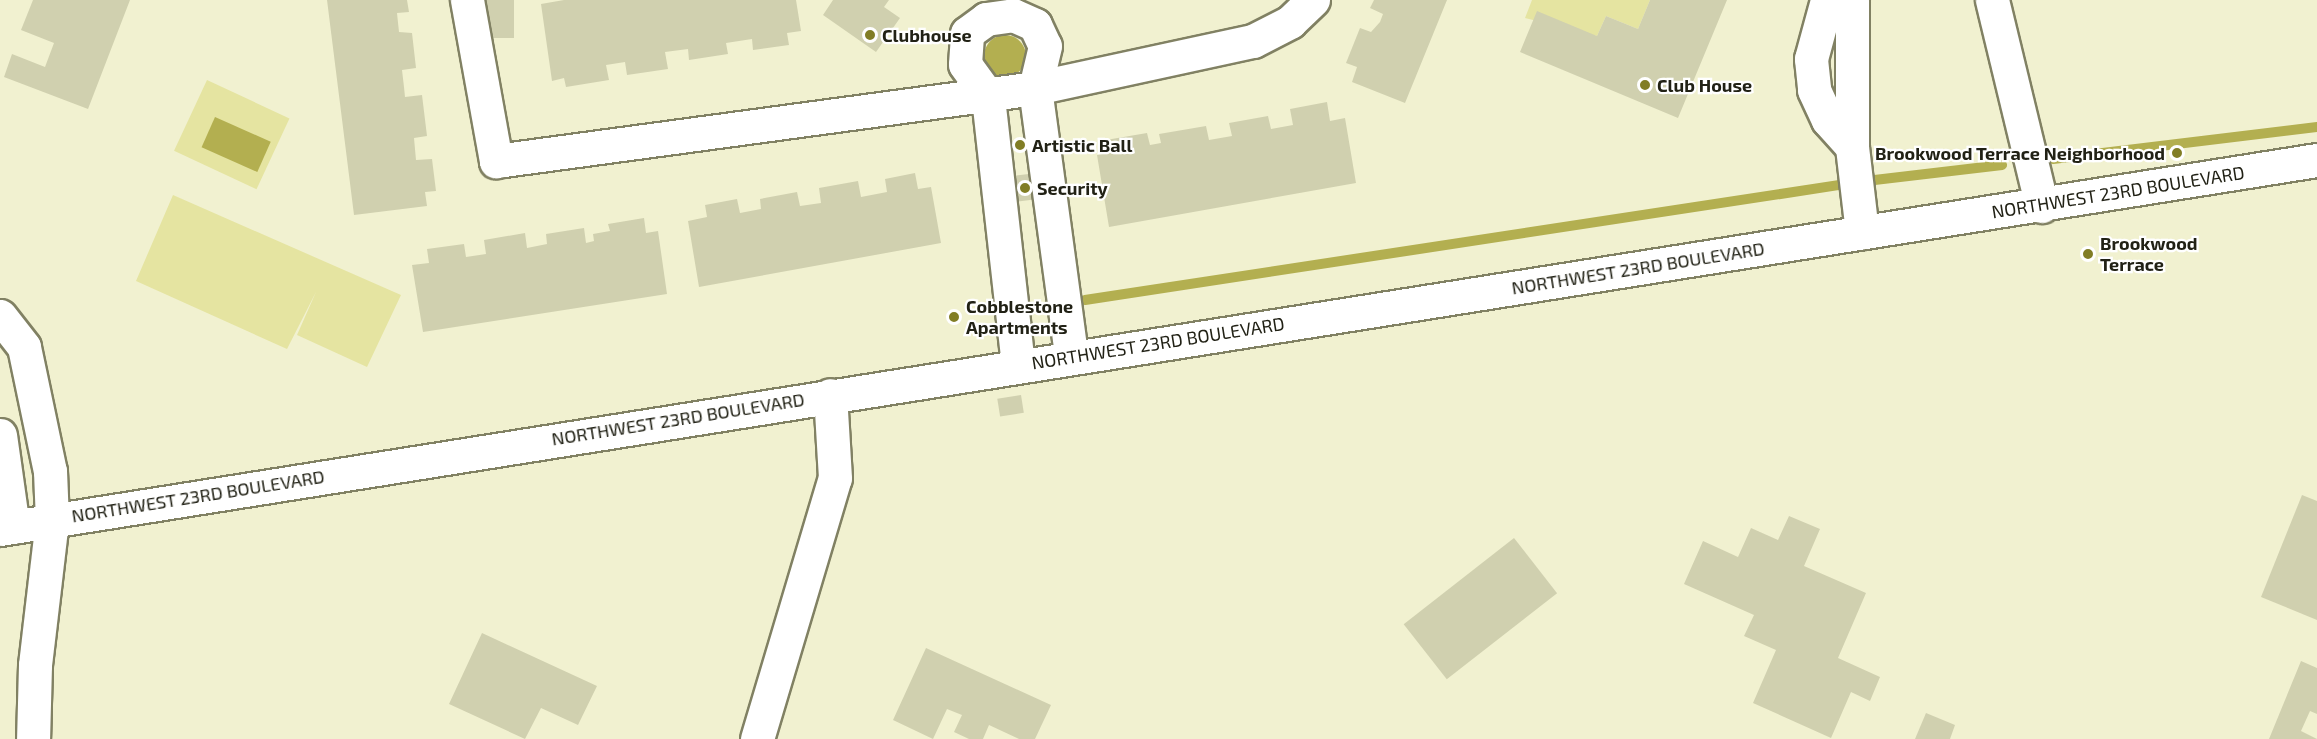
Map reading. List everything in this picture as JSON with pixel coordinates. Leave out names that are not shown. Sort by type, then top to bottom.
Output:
[{"type":"street","points":[[467,0],[496,161],[917,101],[987,96],[1035,88],[1253,41],[1290,22],[1312,0]]},
{"type":"street","points":[[1827,0],[1812,48],[1814,90],[1828,120],[1852,147]]},
{"type":"street","points":[[1852,0],[1852,147],[1862,232]]},
{"type":"street","points":[[1992,0],[2042,206]]},
{"type":"street","points":[[1018,365],[987,96],[965,64],[968,33],[986,19],[1013,15],[1035,25],[1045,46],[1035,88],[1071,356]]},
{"type":"street","name":"NORTHWEST 23RD BOULEVARD","points":[[7,528],[1071,356],[2042,206],[2317,160]]},
{"type":"street","points":[[0,316],[24,347],[47,440],[52,520],[35,665],[33,739]]},
{"type":"street","points":[[757,739],[835,478],[830,395]]},
{"type":"street","points":[[0,435],[7,528]]},
{"type":"shaded area","points":[[1532,0],[1650,0],[1638,29],[1606,16],[1597,36],[1525,18]]},
{"type":"shaded area","points":[[1005,35],[1013,36],[1020,41],[1025,48],[1025,64],[1020,71],[1013,76],[1005,77],[997,76],[990,71],[985,64],[984,56],[985,48],[990,41],[997,36]]},
{"type":"shaded area","points":[[207,80],[289,118],[257,189],[174,151]]},
{"type":"shaded area","points":[[215,117],[271,142],[257,172],[202,147]]},
{"type":"shaded area","points":[[173,195],[401,295],[367,367],[297,335],[316,292],[287,349],[136,281]]},
{"type":"building","points":[[33,0],[130,0],[88,109],[4,77],[12,54],[45,67],[54,43],[21,30]]},
{"type":"building","points":[[327,0],[407,0],[409,12],[397,13],[399,32],[412,33],[416,68],[402,70],[405,97],[422,95],[427,136],[414,138],[416,160],[432,159],[436,191],[425,192],[427,206],[354,215]]},
{"type":"building","points":[[481,0],[514,0],[514,38],[481,38]]},
{"type":"building","points":[[564,0],[796,0],[801,31],[787,33],[789,45],[753,50],[752,39],[726,43],[728,54],[689,60],[688,49],[665,52],[668,69],[627,75],[625,62],[606,65],[609,80],[566,87],[564,78],[552,81],[541,4]]},
{"type":"building","name":"Clubhouse","points":[[833,0],[889,0],[884,7],[900,18],[876,52],[823,15]]},
{"type":"building","points":[[1374,0],[1447,0],[1405,103],[1352,82],[1357,67],[1346,63],[1360,28],[1371,32],[1380,22],[1383,14],[1370,8]]},
{"type":"building","name":"Club House","points":[[1650,0],[1727,0],[1678,118],[1520,52],[1537,11],[1597,36],[1606,16],[1638,29]]},
{"type":"building","points":[[1327,102],[1330,121],[1345,118],[1356,183],[1109,227],[1097,155],[1108,153],[1106,140],[1147,133],[1150,145],[1161,143],[1159,134],[1206,126],[1209,140],[1232,136],[1229,123],[1268,116],[1271,129],[1293,125],[1290,109]]},
{"type":"building","points":[[915,173],[918,189],[931,187],[941,243],[699,287],[688,221],[707,217],[705,205],[737,199],[740,213],[761,209],[760,199],[797,192],[800,206],[821,203],[819,188],[858,181],[861,197],[887,192],[885,179]]},
{"type":"building","name":"Security","points":[[1037,173],[1040,199],[1014,202],[1011,176]]},
{"type":"building","points":[[644,218],[646,233],[658,231],[667,294],[423,332],[412,265],[429,263],[427,249],[464,244],[466,257],[486,254],[484,240],[525,233],[527,248],[547,244],[546,234],[584,228],[586,243],[594,241],[593,234],[610,231],[608,224]]},
{"type":"building","points":[[1021,395],[1024,413],[1000,417],[997,399]]},
{"type":"building","points":[[2302,495],[2317,501],[2317,620],[2261,597]]},
{"type":"building","points":[[1789,516],[1820,529],[1804,566],[1866,593],[1838,658],[1880,677],[1870,701],[1851,692],[1831,738],[1753,703],[1776,650],[1744,636],[1754,615],[1684,584],[1703,541],[1738,557],[1751,528],[1778,540]]},
{"type":"building","points":[[1514,538],[1557,593],[1447,679],[1404,624]]},
{"type":"building","points":[[482,633],[597,686],[578,725],[541,708],[525,739],[449,704]]},
{"type":"building","points":[[926,648],[1051,705],[1035,739],[1019,739],[989,725],[983,739],[969,739],[954,732],[962,715],[947,709],[933,739],[893,720]]},
{"type":"building","points":[[2301,661],[2317,668],[2317,714],[2310,711],[2301,731],[2317,739],[2269,739]]},
{"type":"building","points":[[1926,713],[1955,725],[1950,739],[1915,739]]},
{"type":"waterway","points":[[2053,159],[2317,127]]},
{"type":"waterway","points":[[1866,181],[2002,165]]},
{"type":"waterway","points":[[1085,300],[1846,184]]},
{"type":"place","name":"Clubhouse","points":[[870,35]]},
{"type":"place","name":"Club House","points":[[1645,85]]},
{"type":"place","name":"Artistic Ball","points":[[1020,145]]},
{"type":"place","name":"Brookwood Terrace Neighborhood","points":[[2177,153]]},
{"type":"place","name":"Security","points":[[1025,188]]},
{"type":"place","name":"Brookwood Terrace","points":[[2088,254]]},
{"type":"place","name":"Cobblestone Apartments","points":[[954,317]]}]
